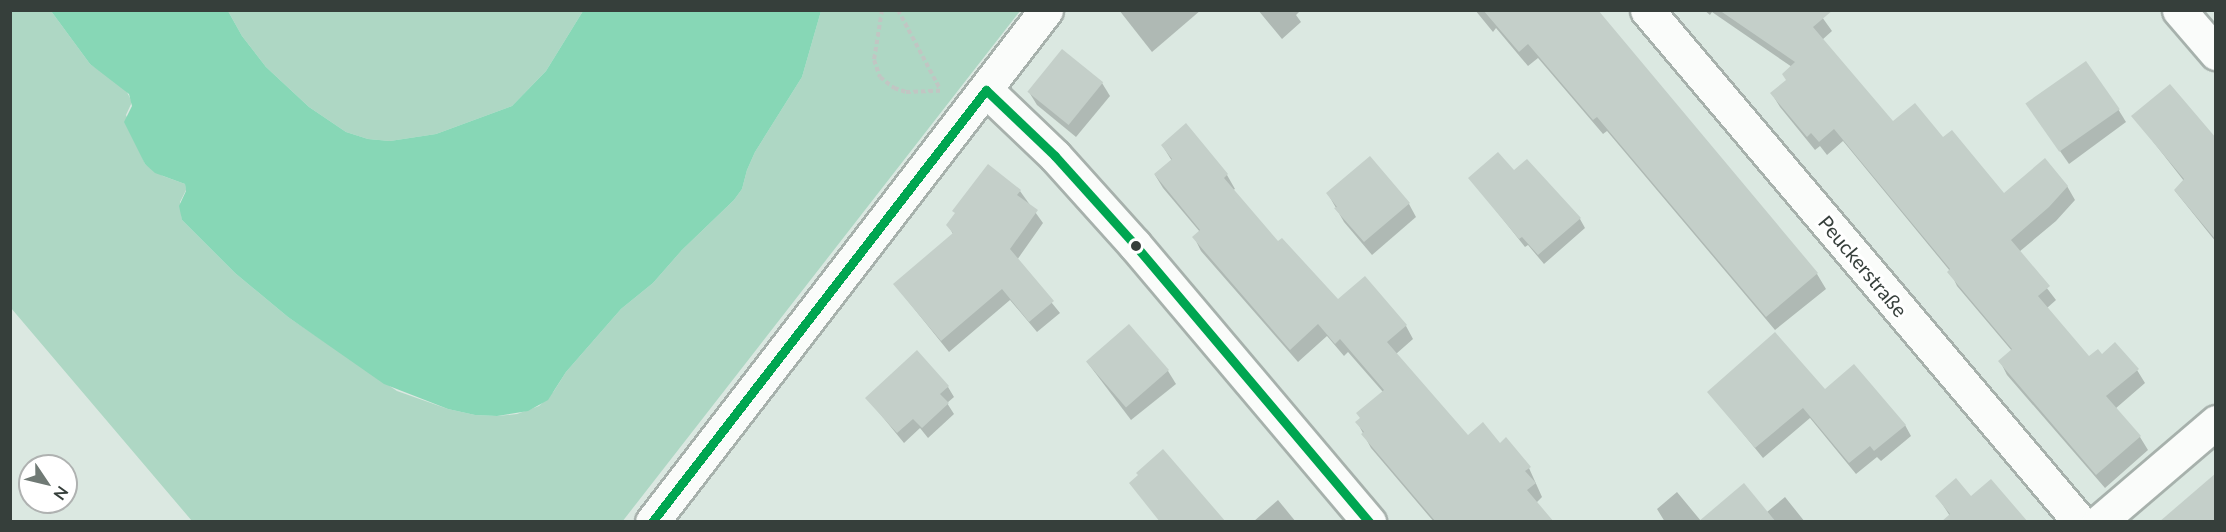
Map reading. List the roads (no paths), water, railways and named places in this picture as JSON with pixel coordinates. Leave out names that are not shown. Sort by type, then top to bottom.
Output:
[{"type":"street","points":[[652,522],[1046,10]]},
{"type":"street","name":"Peuckerstraße","points":[[1647,10],[2080,522]]},
{"type":"street","points":[[2179,10],[2216,53]]},
{"type":"street","points":[[986,90],[1055,156],[1135,245],[1369,522]]},
{"type":"street","points":[[2099,522],[2216,422]]}]
